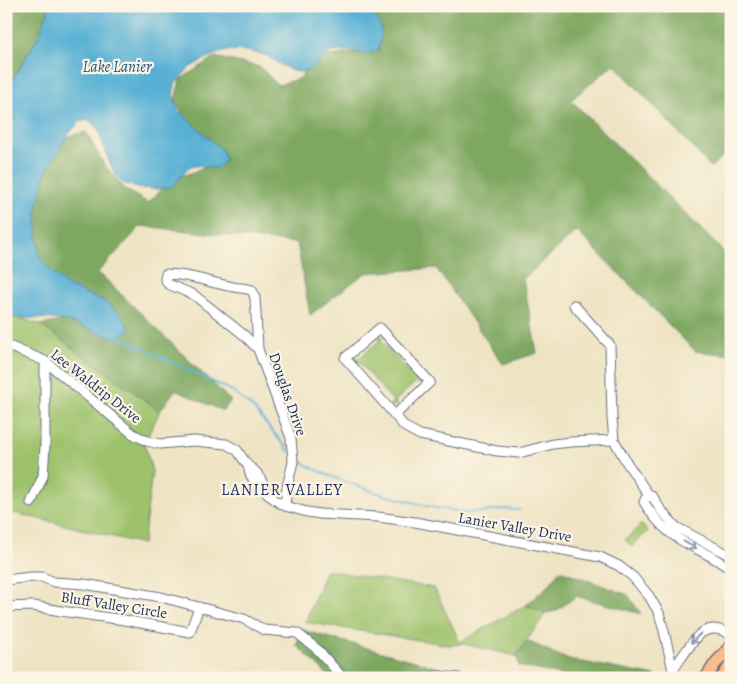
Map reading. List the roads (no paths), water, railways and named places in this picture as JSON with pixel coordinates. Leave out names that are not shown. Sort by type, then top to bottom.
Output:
[{"type":"main road","points":[[706,678],[715,664],[731,646]]},
{"type":"main road","points":[[722,678],[731,664]]},
{"type":"street","name":"Douglas Drive","points":[[258,350],[244,335],[194,295],[168,284],[166,274],[176,274],[252,290],[255,298],[258,350],[291,438],[293,462],[285,506]]},
{"type":"street","points":[[574,305],[610,345],[614,440],[648,494],[644,502],[671,522],[677,532],[678,539],[721,561],[731,570]]},
{"type":"street","points":[[395,415],[430,382],[380,328],[345,358],[405,427],[420,435],[497,452],[519,453],[560,443],[614,440]]},
{"type":"street","name":"Lee Waldrip Drive","points":[[6,345],[46,361],[133,434],[147,441],[160,444],[194,441],[226,444],[237,450],[248,466],[250,474],[258,487],[285,506]]},
{"type":"street","points":[[31,503],[42,476],[45,446],[46,361]]},
{"type":"street","name":"Lanier Valley Drive","points":[[285,506],[320,514],[378,517],[415,522],[600,556],[619,566],[633,577],[659,614],[671,674]]},
{"type":"street","points":[[656,512],[664,528],[731,556]]},
{"type":"street","name":"Bluff Valley Circle","points":[[6,580],[42,577],[54,582],[84,584],[161,597],[244,619],[264,630],[297,633],[318,650],[343,678]]},
{"type":"street","name":"Bluff Valley Circle","points":[[6,608],[33,606],[190,632],[199,607]]},
{"type":"street","points":[[671,674],[692,642],[702,632],[722,629],[731,635]]},
{"type":"street","points":[[420,678],[439,676],[458,678]]},
{"type":"water","name":"Lake Lanier","points":[[50,6],[366,6],[376,17],[381,27],[381,39],[377,51],[364,54],[349,51],[329,53],[311,69],[300,72],[290,70],[265,55],[231,50],[213,55],[190,67],[175,84],[173,95],[178,110],[222,150],[225,160],[217,168],[200,165],[190,167],[171,187],[157,189],[138,188],[123,183],[116,176],[109,161],[98,129],[89,120],[80,122],[69,133],[46,172],[37,209],[37,237],[40,258],[68,286],[104,301],[120,313],[130,329],[118,338],[61,320],[6,316],[6,90],[38,38]]},
{"type":"waterway","points":[[120,337],[232,391],[253,408],[289,451]]},
{"type":"waterway","points":[[296,457],[310,467],[335,478],[387,496],[431,507],[467,513],[503,509],[520,510]]},
{"type":"district","name":"LANIER VALLEY","points":[[282,490]]}]
